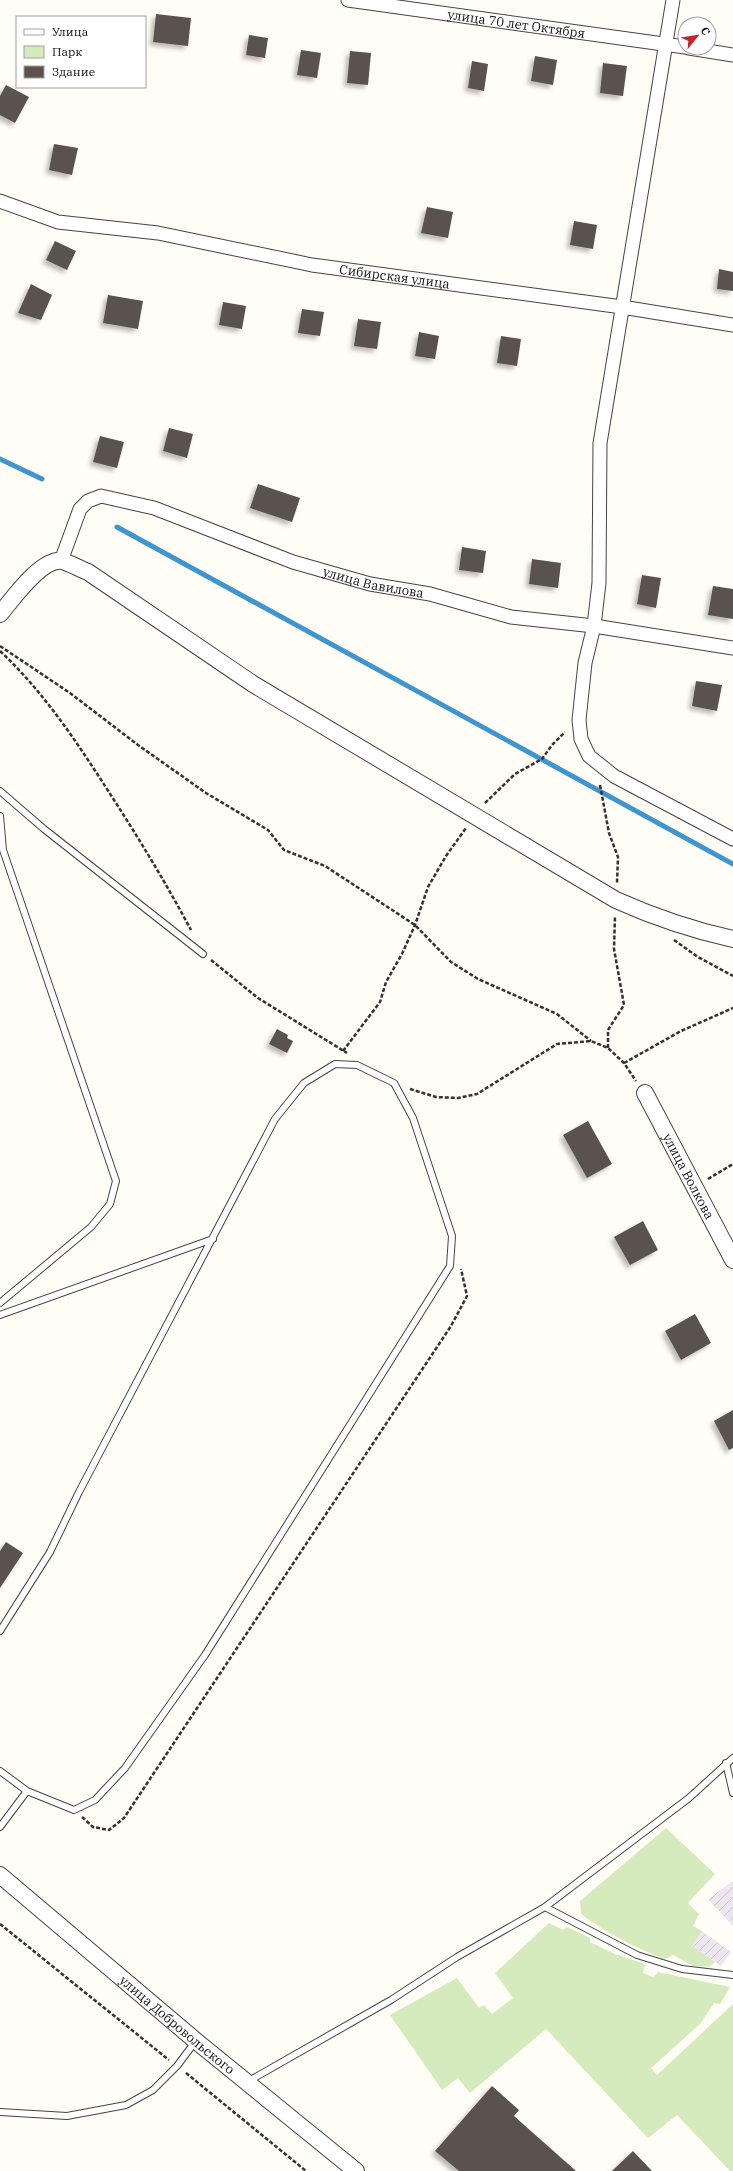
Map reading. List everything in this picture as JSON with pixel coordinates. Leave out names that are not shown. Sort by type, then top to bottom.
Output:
[{"type":"street","name":"улица 70 лет Октября","points":[[348,0],[677,46]]},
{"type":"street","points":[[674,0],[665,44],[600,444],[599,583],[594,626],[586,663],[579,720],[581,739],[589,756],[614,776],[733,839]]},
{"type":"street","points":[[717,52],[733,55]]},
{"type":"street","name":"Сибирская улица","points":[[0,201],[58,222],[158,233],[312,265],[622,307],[733,325]]},
{"type":"street","name":"улица Вавилова","points":[[61,561],[80,509],[88,501],[100,496],[154,508],[293,562],[370,584],[430,594],[512,616],[594,626],[733,648]]},
{"type":"street","points":[[0,614],[27,581],[47,565],[61,561],[88,572],[253,684],[616,900],[680,926],[733,939]]},
{"type":"street","name":"улица Волкова","points":[[645,1093],[696,1186],[733,1260]]},
{"type":"street","name":"улица Добровольского","points":[[0,1875],[196,2040],[356,2171]]},
{"type":"lane","points":[[0,791],[44,829],[204,954]]},
{"type":"lane","points":[[0,816],[3,850],[116,1181],[110,1204],[91,1227],[0,1303]]},
{"type":"lane","points":[[0,1632],[50,1552],[78,1492],[275,1119],[304,1083],[335,1064],[357,1065],[394,1083],[413,1118],[452,1236],[450,1266],[205,1655],[125,1768],[95,1800],[74,1810],[27,1791],[0,1771]]},
{"type":"lane","points":[[0,1316],[213,1238]]},
{"type":"lane","points":[[247,2082],[391,2000],[457,1957],[545,1906],[690,1798],[733,1758]]},
{"type":"lane","points":[[726,1763],[733,1793]]},
{"type":"lane","points":[[0,1827],[27,1791]]},
{"type":"lane","points":[[545,1906],[637,1954],[682,1969],[733,1975]]},
{"type":"lane","points":[[0,2112],[67,2116],[126,2105],[153,2090],[177,2066],[196,2040]]},
{"type":"path","points":[[0,646],[70,693],[138,745],[206,793],[268,830],[284,850],[324,866],[415,925],[452,962],[478,979],[557,1014],[591,1041],[608,1048],[624,1064],[645,1093]]},
{"type":"path","points":[[0,651],[20,669],[76,740],[163,878],[204,954],[258,998],[349,1055]]},
{"type":"path","points":[[342,1051],[380,1002],[386,982],[402,954],[415,925],[428,887],[446,856],[474,816],[515,774],[542,759],[552,745],[579,720]]},
{"type":"path","points":[[624,1064],[681,1031],[733,1008]]},
{"type":"path","points":[[394,1083],[436,1097],[458,1098],[477,1094],[557,1044],[591,1041]]},
{"type":"path","points":[[696,1186],[733,1164]]},
{"type":"path","points":[[74,1810],[93,1827],[108,1830],[124,1818],[451,1326],[467,1296],[460,1266]]},
{"type":"path","points":[[0,1924],[306,2171]]},
{"type":"shaded area","points":[[733,1881],[733,1926],[708,1899]]},
{"type":"shaded area","points":[[702,1931],[731,1952],[721,1966],[692,1946]]},
{"type":"green space","points":[[666,1828],[715,1874],[688,1903],[699,1914],[693,1926],[702,1931],[692,1946],[715,1962],[709,1967],[693,1966],[673,1955],[665,1959],[631,1945],[581,1914],[580,1901]]},
{"type":"green space","points":[[549,1923],[563,1930],[567,1927],[590,1938],[590,1942],[615,1954],[645,1964],[643,1973],[653,1977],[658,1972],[730,1987],[720,2004],[714,2003],[700,2024],[651,2068],[657,2075],[733,2004],[733,2171],[730,2171],[677,2115],[648,2138],[546,2029],[470,2093],[458,2078],[442,2090],[390,2015],[457,1978],[479,2008],[484,2005],[492,2014],[513,1998],[495,1973]]},
{"type":"building","points":[[156,14],[191,18],[188,46],[153,42]]},
{"type":"building","points":[[249,35],[268,38],[265,58],[246,55]]},
{"type":"building","points":[[301,50],[321,53],[317,78],[297,75]]},
{"type":"building","points":[[350,51],[371,53],[368,85],[347,83]]},
{"type":"building","points":[[535,56],[557,60],[553,85],[531,81]]},
{"type":"building","points":[[472,61],[488,64],[484,91],[468,88]]},
{"type":"building","points":[[603,63],[627,66],[623,96],[600,93]]},
{"type":"building","points":[[6,85],[29,97],[15,123],[0,115],[0,96]]},
{"type":"building","points":[[54,144],[78,148],[72,175],[49,170]]},
{"type":"building","points":[[427,207],[453,212],[448,238],[421,233]]},
{"type":"building","points":[[574,221],[597,225],[593,249],[570,245]]},
{"type":"building","points":[[55,241],[76,251],[67,270],[46,260]]},
{"type":"building","points":[[719,269],[733,272],[733,291],[717,289]]},
{"type":"building","points":[[31,284],[52,295],[41,320],[18,313]]},
{"type":"building","points":[[108,295],[143,301],[138,329],[103,323]]},
{"type":"building","points":[[223,302],[246,306],[242,329],[219,325]]},
{"type":"building","points":[[302,309],[324,312],[320,336],[298,333]]},
{"type":"building","points":[[358,319],[381,322],[377,349],[354,346]]},
{"type":"building","points":[[419,332],[439,336],[435,359],[415,356]]},
{"type":"building","points":[[501,336],[521,339],[517,366],[497,363]]},
{"type":"building","points":[[169,428],[193,434],[187,458],[163,451]]},
{"type":"building","points":[[100,436],[124,442],[117,468],[93,462]]},
{"type":"building","points":[[258,484],[300,498],[292,522],[250,508]]},
{"type":"building","points":[[462,547],[486,551],[483,573],[459,570]]},
{"type":"building","points":[[532,559],[561,563],[558,588],[529,584]]},
{"type":"building","points":[[642,575],[661,578],[656,608],[637,604]]},
{"type":"building","points":[[713,586],[733,589],[733,619],[708,615]]},
{"type":"building","points":[[696,681],[722,685],[717,711],[692,706]]},
{"type":"building","points":[[277,1029],[288,1035],[287,1038],[293,1041],[287,1053],[269,1044]]},
{"type":"building","points":[[588,1121],[612,1164],[587,1178],[563,1135]]},
{"type":"building","points":[[643,1221],[658,1250],[630,1265],[614,1237]]},
{"type":"building","points":[[695,1314],[711,1343],[681,1360],[665,1331]]},
{"type":"building","points":[[733,1410],[733,1448],[729,1450],[714,1421]]},
{"type":"building","points":[[6,1542],[23,1553],[0,1588],[0,1551]]},
{"type":"building","points":[[492,2086],[519,2110],[514,2116],[576,2171],[459,2171],[435,2151]]},
{"type":"building","points":[[633,2151],[652,2171],[612,2171]]},
{"type":"waterway","points":[[0,459],[42,479]]},
{"type":"waterway","points":[[117,527],[733,864]]}]
